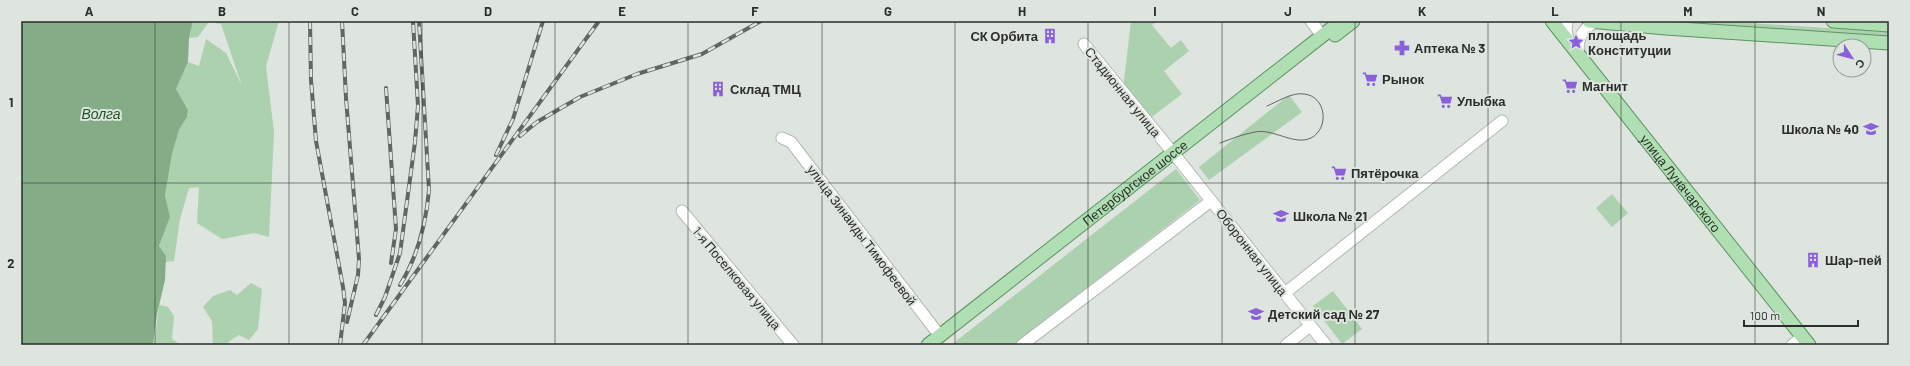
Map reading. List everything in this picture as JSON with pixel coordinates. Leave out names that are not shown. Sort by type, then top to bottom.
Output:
[{"type":"main road","name":"Петербургское шоссе","points":[[1325,39],[1341,21]]},
{"type":"main road","name":"Петербургское шоссе","points":[[928,345],[942,341],[1325,39],[1353,21]]},
{"type":"main road","name":"улица Луначарского","points":[[1552,21],[1806,341]]},
{"type":"main road","points":[[1833,21],[1889,25]]},
{"type":"main road","points":[[1592,22],[1889,43]]},
{"type":"street","points":[[1311,21],[1325,39]]},
{"type":"street","points":[[1567,21],[1566,31],[1569,42]]},
{"type":"street","points":[[1580,56],[1578,46],[1580,36],[1592,22]]},
{"type":"street","name":"Стадионная улица","points":[[1084,44],[1175,156]]},
{"type":"street","points":[[1284,293],[1502,121]]},
{"type":"street","name":"улица Зинаиды Тимофеевой","points":[[782,138],[791,142],[942,341]]},
{"type":"street","name":"Оборонная улица","points":[[1175,156],[1326,345]]},
{"type":"street","points":[[1022,345],[1211,201]]},
{"type":"street","name":"1-я Поселковая улица","points":[[682,211],[793,345]]},
{"type":"street","points":[[1286,345],[1310,326]]},
{"type":"street","points":[[1792,345],[1806,341]]},
{"type":"shaded area","points":[[193,21],[279,21],[266,66],[274,132],[269,237],[254,233],[222,239],[197,223],[199,187],[189,188],[180,219],[174,261],[165,262],[166,256],[159,246],[170,217],[165,197],[172,154],[179,130],[187,117],[188,110],[176,89],[188,62],[199,66],[206,39],[226,53],[242,86],[221,24],[209,22],[198,37],[189,38]]},
{"type":"shaded area","points":[[1131,21],[1157,21],[1152,25],[1171,48],[1181,40],[1189,51],[1164,71],[1182,94],[1149,119],[1123,89]]},
{"type":"shaded area","points":[[1688,21],[1718,21],[1889,32],[1889,39],[1688,26]]},
{"type":"shaded area","points":[[1289,95],[1302,112],[1209,180],[1199,167]]},
{"type":"shaded area","points":[[1176,169],[1200,200],[1013,345],[951,345]]},
{"type":"shaded area","points":[[1612,194],[1628,213],[1612,227],[1596,208]]},
{"type":"shaded area","points":[[251,283],[262,289],[258,329],[249,340],[239,335],[228,342],[230,345],[213,345],[212,321],[203,307],[213,296],[230,290],[237,295]]},
{"type":"shaded area","points":[[1333,291],[1362,329],[1342,344],[1313,306]]},
{"type":"shaded area","points":[[159,305],[168,307],[174,316],[172,339],[181,345],[154,345]]},
{"type":"water","name":"Волга","points":[[21,21],[193,21],[189,38],[188,62],[176,89],[188,110],[187,117],[179,130],[172,154],[165,196],[170,217],[159,246],[166,256],[165,280],[157,314],[153,345],[21,345]]},
{"type":"tram line","points":[[1220,143],[1246,134],[1262,131],[1291,139],[1304,140],[1311,138],[1321,127],[1323,120],[1321,106],[1317,100],[1311,96],[1295,94],[1267,106]]},
{"type":"railway","points":[[310,21],[311,80],[316,141],[345,303],[340,345]]},
{"type":"railway","points":[[342,21],[346,98],[359,259],[358,275],[347,322]]},
{"type":"railway","points":[[376,315],[385,297],[400,253],[415,142],[418,106],[413,21]]},
{"type":"railway","points":[[400,285],[412,263],[420,239],[426,215],[429,190],[419,21]]},
{"type":"railway","points":[[496,155],[513,119],[543,21]]},
{"type":"railway","points":[[363,345],[599,21]]},
{"type":"railway","points":[[520,136],[537,122],[580,97],[637,74],[702,54],[761,21]]},
{"type":"railway","points":[[386,88],[396,229],[391,263]]},
{"type":"place","name":"СК Орбита","points":[[1050,36]]},
{"type":"place","name":"площадь Конституции","points":[[1576,42]]},
{"type":"place","name":"Аптека № 3","points":[[1402,48]]},
{"type":"place","name":"Рынок","points":[[1370,79]]},
{"type":"place","name":"Магнит","points":[[1570,86]]},
{"type":"place","name":"Склад ТМЦ","points":[[718,89]]},
{"type":"place","name":"Улыбка","points":[[1445,101]]},
{"type":"place","name":"Школа № 40","points":[[1871,129]]},
{"type":"place","name":"Пятёрочка","points":[[1339,173]]},
{"type":"place","name":"Школа № 21","points":[[1281,216]]},
{"type":"place","name":"Шар-пей","points":[[1813,260]]},
{"type":"place","name":"Детский сад № 27","points":[[1256,314]]}]
